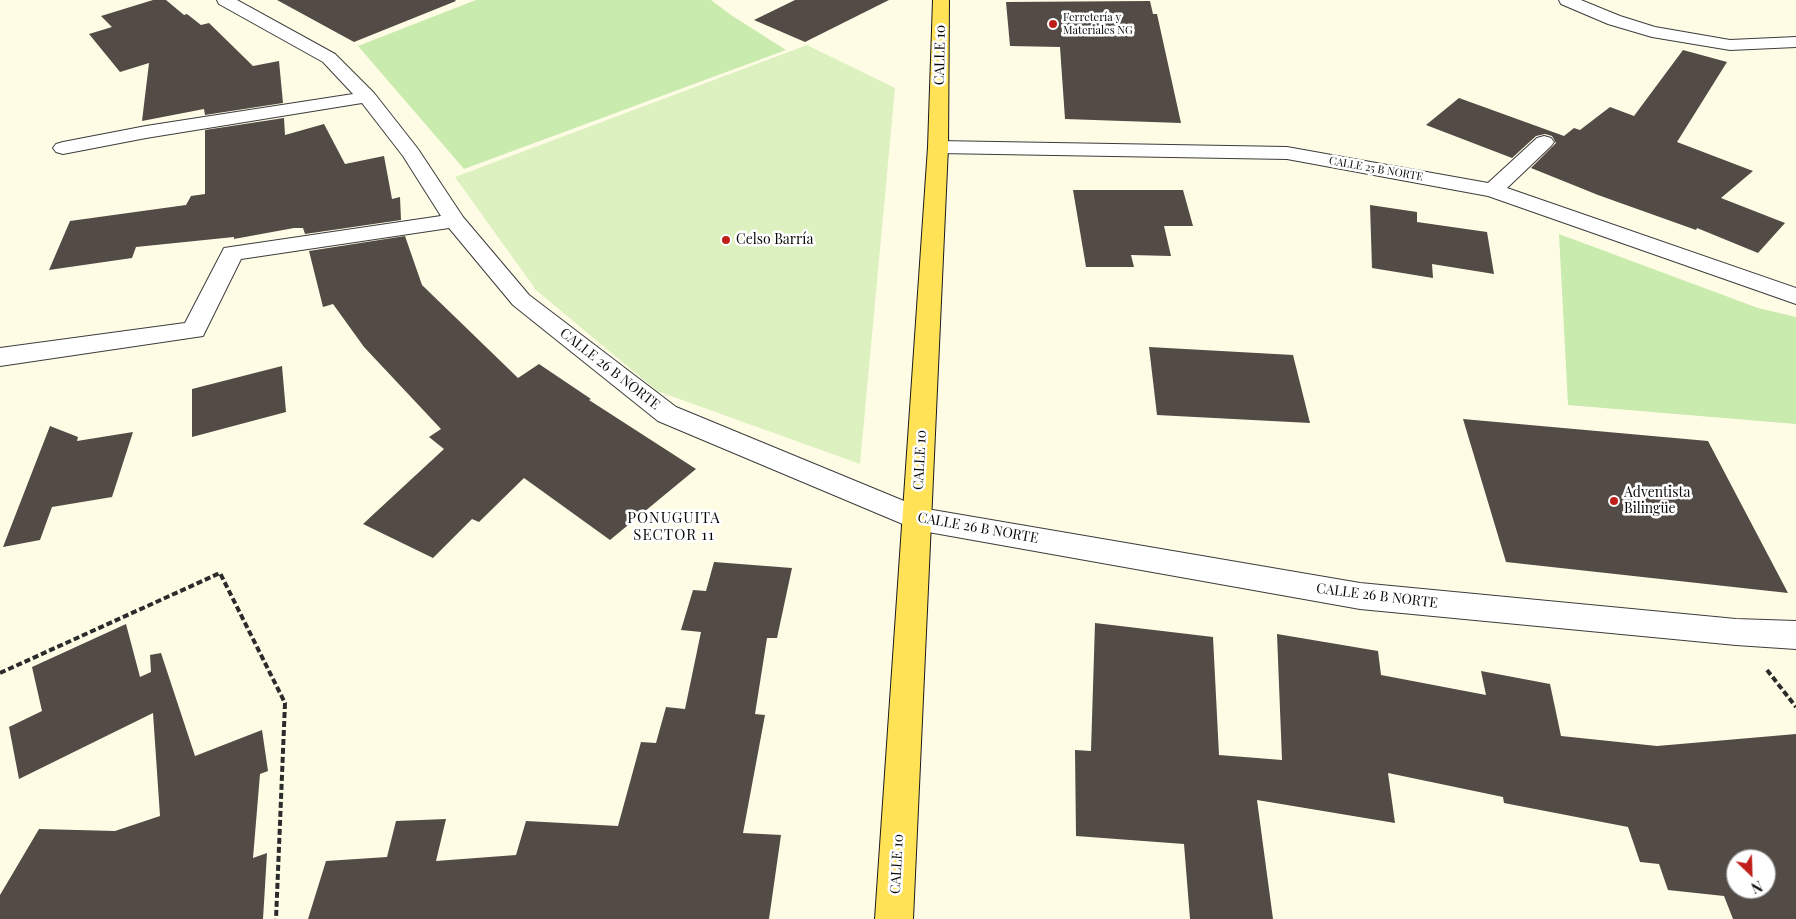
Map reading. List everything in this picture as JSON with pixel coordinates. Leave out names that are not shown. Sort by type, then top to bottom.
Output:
[{"type":"main road","name":"CALLE 10","points":[[894,919],[938,147],[940,0]]},
{"type":"street","name":"CALLE 26 B NORTE","points":[[225,0],[329,58],[367,97],[411,153],[455,221],[521,300],[667,414],[917,519],[1360,596],[1736,632],[1796,635]]},
{"type":"street","points":[[1567,0],[1614,20],[1652,32],[1730,45],[1796,42]]},
{"type":"street","points":[[63,148],[146,132],[367,97]]},
{"type":"street","points":[[1493,190],[1544,142]]},
{"type":"street","name":"CALLE 25 B NORTE","points":[[938,147],[1287,153],[1493,190],[1796,296]]},
{"type":"street","points":[[0,357],[194,330],[232,252],[455,221]]},
{"type":"path","points":[[0,673],[220,573],[285,703],[276,919]]},
{"type":"green space","points":[[476,0],[711,0],[786,50],[464,169],[358,46]]},
{"type":"green space","points":[[807,45],[895,88],[860,464],[657,391],[536,290],[455,177]]},
{"type":"green space","points":[[1559,234],[1758,308],[1796,317],[1796,424],[1568,405]]},
{"type":"building","points":[[153,0],[166,0],[184,15],[187,14],[201,25],[209,23],[253,66],[279,61],[283,103],[205,115],[204,109],[142,121],[149,63],[120,72],[89,34],[112,27],[101,16]]},
{"type":"building","points":[[277,0],[455,0],[456,1],[354,42]]},
{"type":"building","points":[[795,0],[889,0],[805,42],[754,20]]},
{"type":"building","points":[[1150,1],[1153,14],[1157,14],[1181,123],[1065,119],[1060,47],[1010,46],[1006,2]]},
{"type":"building","points":[[1683,50],[1727,62],[1677,142],[1753,171],[1721,198],[1785,223],[1758,253],[1697,228],[1696,230],[1598,195],[1531,168],[1556,143],[1552,136],[1545,134],[1536,136],[1512,158],[1426,125],[1459,98],[1564,136],[1574,128],[1580,130],[1610,107],[1634,116]]},
{"type":"building","points":[[284,118],[285,135],[324,124],[345,164],[384,156],[392,199],[400,197],[401,220],[305,234],[303,228],[294,228],[234,239],[234,237],[136,247],[132,258],[49,270],[70,221],[186,205],[191,196],[205,194],[205,130]]},
{"type":"building","points":[[1073,190],[1183,190],[1193,226],[1164,226],[1171,256],[1131,255],[1134,267],[1086,267]]},
{"type":"building","points":[[1370,205],[1417,212],[1417,222],[1487,232],[1494,274],[1432,264],[1433,278],[1372,268]]},
{"type":"building","points":[[405,236],[422,285],[518,378],[539,364],[591,399],[589,400],[696,469],[610,540],[524,478],[479,522],[472,519],[433,558],[363,524],[444,449],[429,437],[441,429],[364,347],[333,304],[323,307],[309,251]]},
{"type":"building","points":[[1149,347],[1293,355],[1310,423],[1157,415]]},
{"type":"building","points":[[282,366],[286,412],[192,437],[192,389]]},
{"type":"building","name":"Adventista Bilingüe","points":[[1463,419],[1708,441],[1788,593],[1506,562]]},
{"type":"building","points":[[50,426],[78,437],[77,441],[133,432],[112,497],[52,507],[40,540],[3,547]]},
{"type":"building","points":[[714,562],[792,568],[777,638],[767,638],[755,714],[765,715],[743,833],[781,835],[769,919],[308,919],[326,861],[387,857],[396,821],[446,819],[436,861],[516,855],[526,821],[618,826],[641,742],[656,743],[666,707],[685,709],[701,632],[681,630],[693,590],[706,591]]},
{"type":"building","points":[[1095,623],[1213,637],[1219,755],[1282,760],[1277,634],[1378,651],[1381,675],[1486,695],[1481,671],[1550,684],[1561,736],[1657,746],[1796,734],[1796,919],[1733,919],[1724,896],[1668,890],[1659,864],[1640,862],[1628,827],[1504,803],[1503,797],[1388,773],[1395,823],[1257,800],[1273,919],[1190,919],[1184,844],[1076,836],[1075,750],[1091,751]]},
{"type":"building","points":[[126,624],[140,677],[151,672],[150,655],[161,653],[195,756],[262,730],[268,771],[260,774],[253,858],[267,853],[263,919],[0,919],[0,895],[39,829],[115,831],[160,816],[153,713],[19,779],[9,727],[42,711],[32,667]]},
{"type":"place","name":"Ferretería y Materiales NG","points":[[1053,24]]},
{"type":"place","name":"Celso Barría","points":[[726,240]]},
{"type":"place","name":"Adventista Bilingüe","points":[[1614,501]]},
{"type":"district","name":"PONUGUITA SECTOR 11","points":[[674,526]]}]
